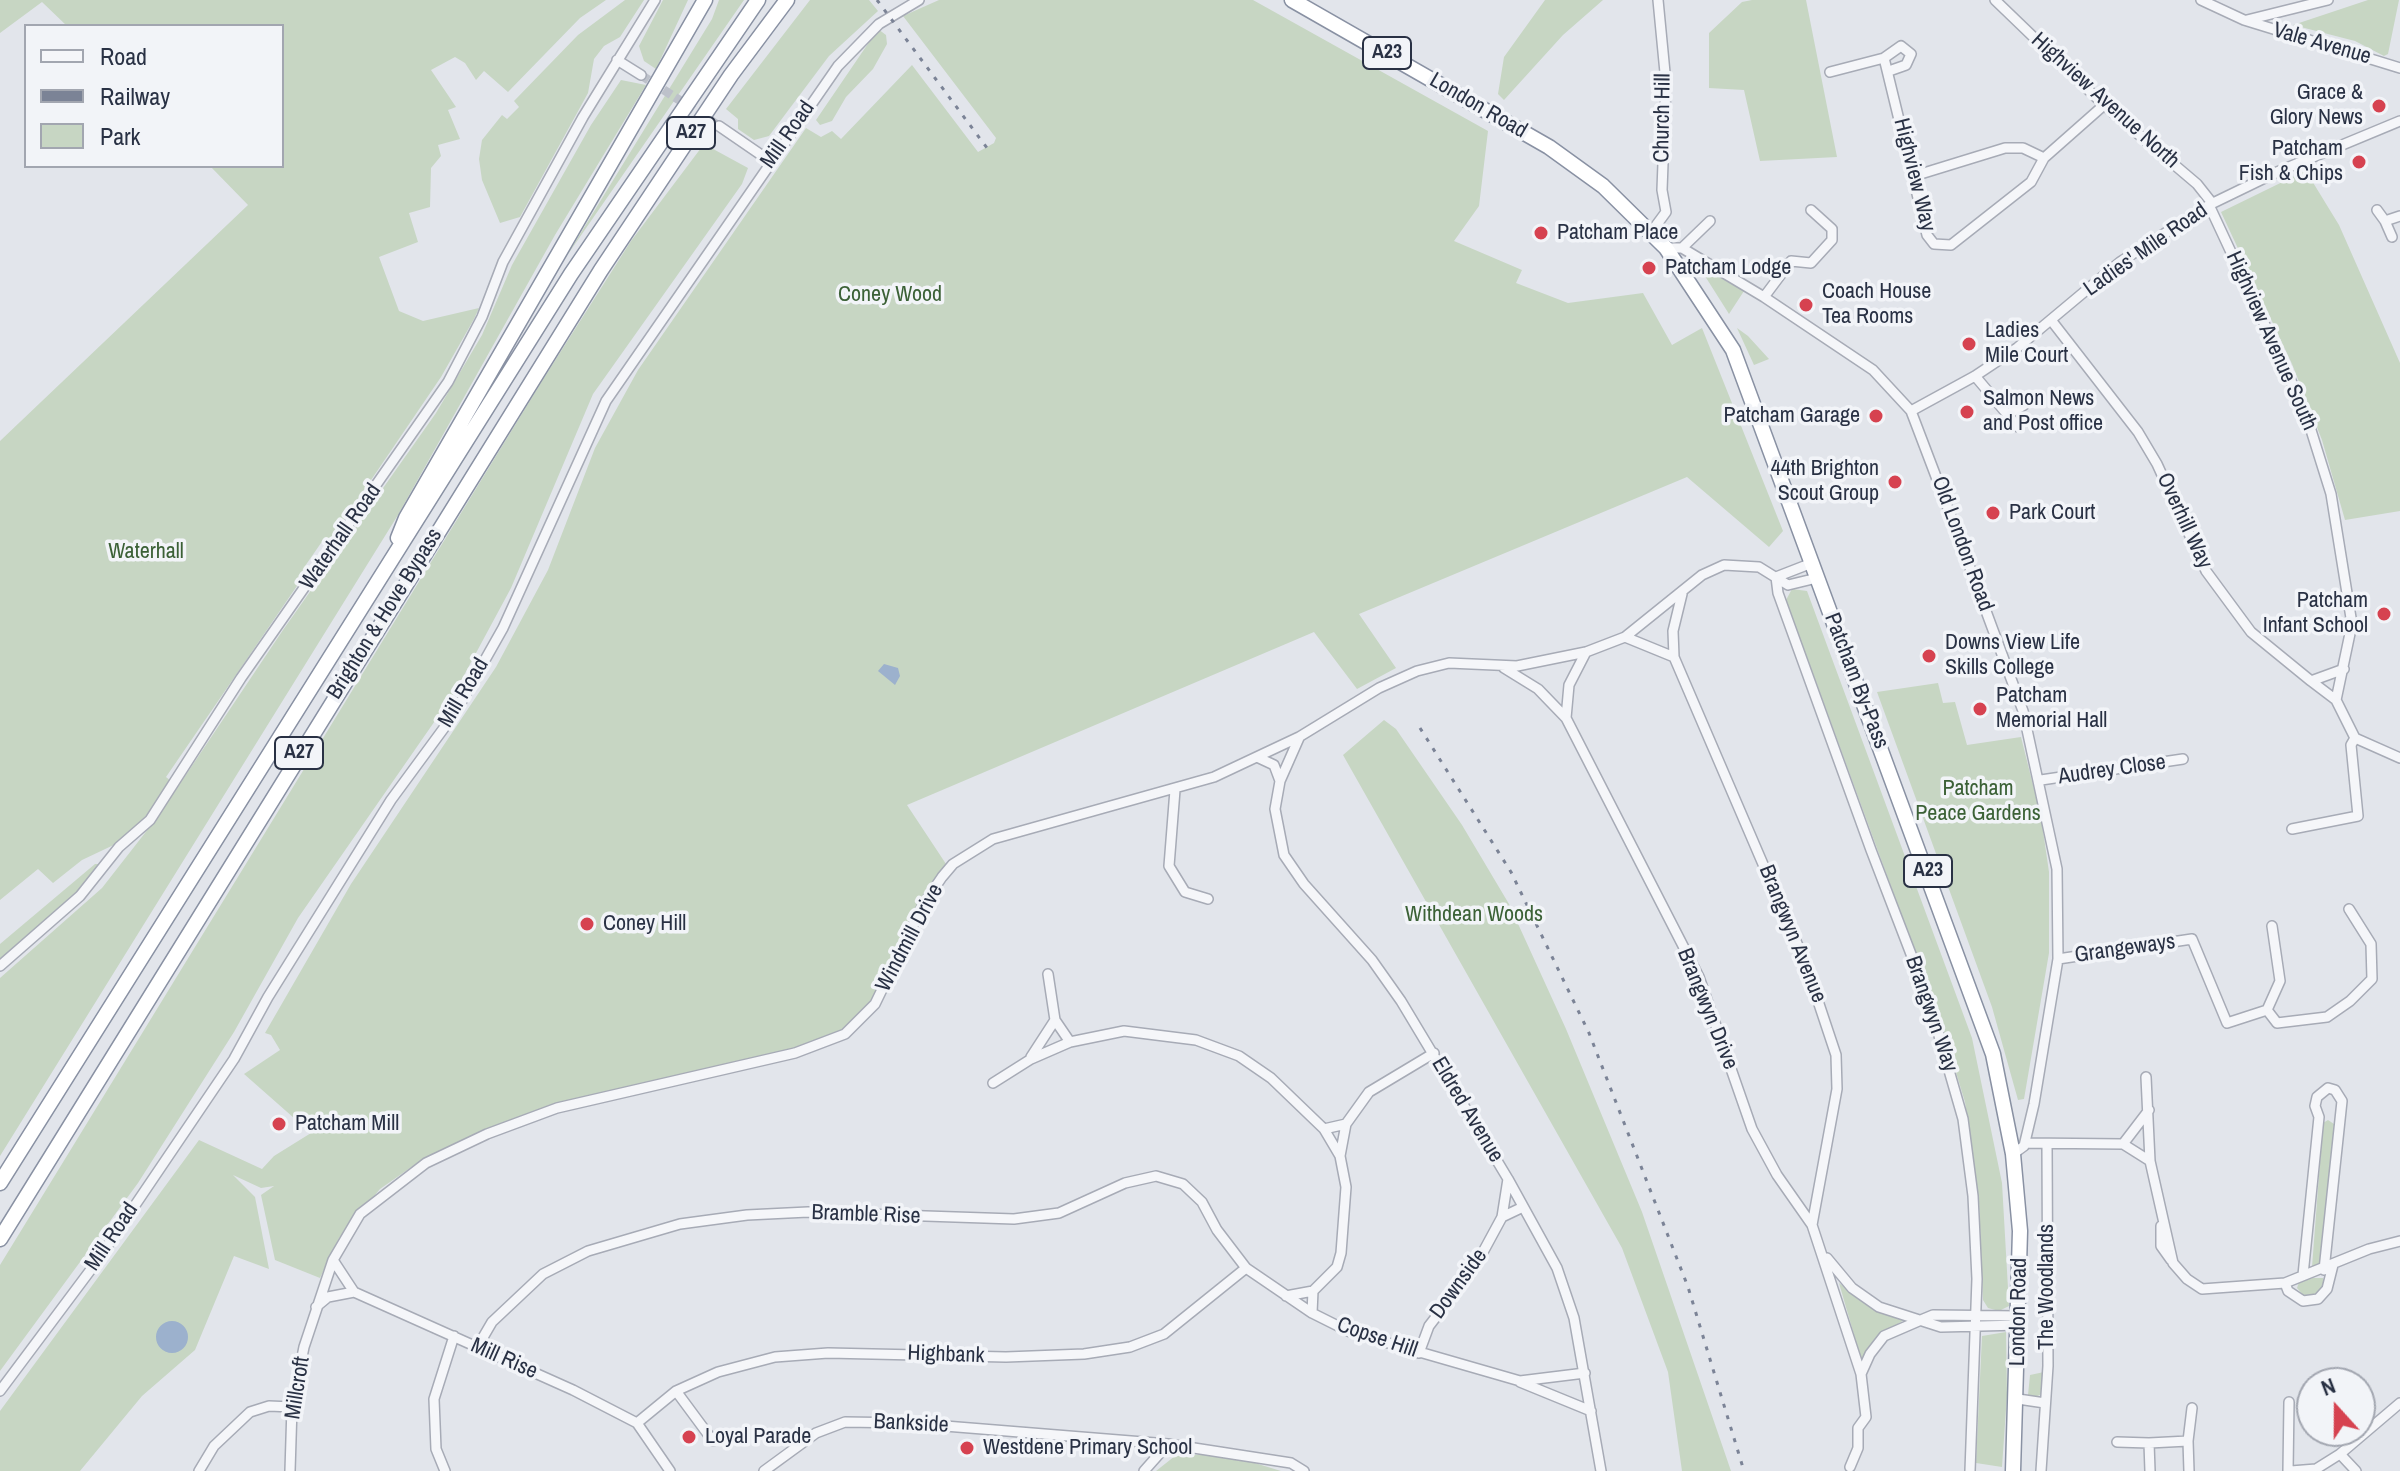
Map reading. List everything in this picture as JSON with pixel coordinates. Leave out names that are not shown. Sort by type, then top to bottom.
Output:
[{"type":"highway","points":[[393,554],[406,518],[705,0]]},
{"type":"highway","name":"Brighton & Hove Bypass","points":[[0,1183],[571,274],[758,0]]},
{"type":"highway","name":"Brighton & Hove Bypass","points":[[0,1239],[568,322],[655,186],[787,0]]},
{"type":"highway","name":"London Road","points":[[1292,0],[1549,147],[1603,186],[1652,231]]},
{"type":"highway","name":"Patcham By-Pass","points":[[1652,231],[1733,350],[1976,1000],[1993,1054],[2013,1154]]},
{"type":"highway","name":"London Road","points":[[2013,1154],[2020,1231],[2018,1399],[2013,1471]]},
{"type":"street","name":"Waterhall Road","points":[[0,966],[80,896],[119,847],[150,820],[241,678],[448,382],[482,317],[503,262],[617,60],[655,0]]},
{"type":"street","name":"Mill Road","points":[[0,1391],[98,1260],[216,1086],[391,800],[455,713],[503,628],[606,401],[838,66],[879,24],[919,0]]},
{"type":"street","name":"Church Hill","points":[[1652,231],[1666,212],[1662,179],[1666,83],[1658,0]]},
{"type":"street","name":"Highview Avenue North","points":[[1995,0],[2104,105],[2182,170],[2210,204]]},
{"type":"street","name":"Vale Avenue","points":[[2201,0],[2244,20],[2400,68]]},
{"type":"street","points":[[2244,20],[2328,0]]},
{"type":"street","points":[[1830,72],[1884,58],[1901,46],[1911,54],[1906,65],[1889,71]]},
{"type":"street","name":"Highview Way","points":[[1884,58],[1927,235],[1934,244],[1951,245],[2031,182],[2044,158],[2104,105]]},
{"type":"street","points":[[617,60],[641,75]]},
{"type":"street","name":"Ladies' Mile Road","points":[[1911,411],[1975,376],[2051,320],[2120,262],[2210,204],[2277,172],[2400,121]]},
{"type":"street","points":[[719,126],[770,161]]},
{"type":"street","points":[[1914,176],[2005,148],[2023,148],[2044,158]]},
{"type":"street","name":"Highview Avenue South","points":[[2210,204],[2305,411],[2331,494],[2352,624],[2336,700]]},
{"type":"street","points":[[1764,297],[1791,261],[1811,263],[1832,240],[1832,229],[1811,210]]},
{"type":"street","points":[[2377,210],[2392,237]]},
{"type":"street","points":[[2385,221],[2400,216]]},
{"type":"street","points":[[1666,248],[1682,248],[1710,221]]},
{"type":"street","name":"Old London Road","points":[[1682,248],[1764,297],[1873,370],[1911,411],[2023,711],[2041,780],[2057,869],[2058,959],[2025,1143]]},
{"type":"street","name":"Overhill Way","points":[[2051,320],[2138,432],[2157,464],[2206,571],[2251,632],[2336,700]]},
{"type":"street","points":[[1975,376],[2018,427]]},
{"type":"street","points":[[2008,414],[2024,405]]},
{"type":"street","points":[[1776,577],[1812,563]]},
{"type":"street","name":"Windmill Drive","points":[[316,1307],[333,1260],[360,1214],[392,1186],[426,1163],[487,1134],[557,1108],[795,1053],[845,1034],[875,1004],[923,905],[953,864],[993,839],[1175,790],[1259,758],[1379,688],[1439,664],[1529,665],[1586,652],[1625,637],[1702,575],[1724,565],[1759,567],[1788,585],[1817,578]]},
{"type":"street","name":"Brangwyn Way","points":[[1776,577],[1778,593],[1845,779],[1929,1001],[1963,1119],[1973,1196],[1977,1315],[1970,1471]]},
{"type":"street","name":"Brangwyn Avenue","points":[[1683,592],[1673,631],[1674,657],[1805,962],[1836,1055],[1837,1089],[1812,1225]]},
{"type":"street","points":[[1625,637],[1674,657]]},
{"type":"street","points":[[1566,718],[1569,685],[1586,652]]},
{"type":"street","name":"Brangwyn Drive","points":[[1501,666],[1538,689],[1566,718],[1699,977],[1752,1129],[1777,1175],[1812,1225],[1825,1255],[1861,1374]]},
{"type":"street","points":[[2311,681],[2344,669]]},
{"type":"street","points":[[2336,700],[2355,738],[2400,758]]},
{"type":"street","name":"Eldred Avenue","points":[[1299,737],[1280,781],[1275,809],[1284,855],[1304,884],[1372,960],[1434,1053],[1557,1268],[1574,1318],[1601,1471]]},
{"type":"street","points":[[2292,829],[2358,816],[2351,745],[2355,738]]},
{"type":"street","points":[[1259,758],[1274,765],[1280,781]]},
{"type":"street","name":"Audrey Close","points":[[2041,780],[2183,759]]},
{"type":"street","points":[[1175,790],[1169,866],[1185,892],[1208,899]]},
{"type":"street","points":[[2272,926],[2280,981],[2267,1010],[2277,1023],[2327,1017],[2350,1001],[2372,979],[2371,944],[2349,909]]},
{"type":"street","name":"Grangeways","points":[[2058,959],[2192,939],[2227,1023],[2267,1010]]},
{"type":"street","points":[[1048,974],[1055,1020],[1070,1042]]},
{"type":"street","points":[[1031,1059],[1055,1020]]},
{"type":"street","points":[[993,1083],[1031,1059],[1070,1042],[1124,1031],[1196,1040],[1239,1056],[1271,1078],[1324,1129],[1340,1156],[1346,1187],[1341,1253],[1337,1267],[1313,1291],[1286,1296]]},
{"type":"street","points":[[1340,1156],[1346,1124],[1369,1092],[1434,1053]]},
{"type":"street","points":[[2146,1077],[2150,1161],[2161,1221],[2161,1246],[2187,1279],[2202,1289],[2285,1283],[2369,1249],[2400,1241]]},
{"type":"street","points":[[2285,1283],[2288,1291],[2303,1301],[2318,1299],[2327,1289],[2327,1230],[2342,1101],[2335,1090],[2328,1088],[2317,1097],[2319,1117],[2303,1275]]},
{"type":"street","points":[[2123,1144],[2149,1110]]},
{"type":"street","points":[[2319,1117],[2339,1118]]},
{"type":"street","points":[[1324,1129],[1346,1124]]},
{"type":"street","points":[[2013,1154],[2025,1143],[2123,1144],[2150,1161]]},
{"type":"street","name":"The Woodlands","points":[[2041,1471],[2045,1403],[2047,1144]]},
{"type":"street","name":"Bramble Rise","points":[[478,1346],[511,1302],[543,1274],[588,1251],[680,1224],[747,1215],[808,1212],[1014,1219],[1059,1213],[1125,1183],[1156,1176],[1183,1184],[1202,1202],[1217,1230],[1246,1268]]},
{"type":"street","name":"Downside","points":[[1419,1353],[1429,1326],[1476,1265],[1502,1217],[1508,1179]]},
{"type":"street","points":[[1502,1217],[1523,1207]]},
{"type":"street","points":[[2308,1228],[2327,1230]]},
{"type":"street","name":"Brangwyn Drive","points":[[1825,1255],[1852,1288],[1879,1307],[1941,1327],[2020,1320]]},
{"type":"street","points":[[316,1307],[328,1297],[354,1292],[333,1260]]},
{"type":"street","name":"Copse Hill","points":[[1246,1268],[1312,1313],[1350,1332],[1520,1381],[1591,1411]]},
{"type":"street","name":"Highbank","points":[[637,1423],[676,1391],[718,1372],[775,1357],[828,1353],[1021,1356],[1084,1354],[1130,1347],[1164,1334],[1246,1268]]},
{"type":"street","points":[[1312,1313],[1313,1291]]},
{"type":"street","name":"Mill Rise","points":[[354,1292],[478,1346],[637,1423],[670,1471]]},
{"type":"street","name":"Millcroft","points":[[290,1471],[292,1407],[316,1307]]},
{"type":"street","name":"Brangwyn Drive","points":[[1861,1374],[1870,1354],[1884,1336],[1933,1315],[1977,1315],[2020,1320]]},
{"type":"street","points":[[445,1471],[436,1449],[434,1399],[454,1336]]},
{"type":"street","name":"Copse Hill","points":[[1520,1381],[1585,1373]]},
{"type":"street","points":[[1850,1467],[1858,1448],[1858,1428],[1866,1417],[1861,1374]]},
{"type":"street","points":[[676,1391],[713,1441]]},
{"type":"street","points":[[2018,1399],[2045,1403]]},
{"type":"street","points":[[2289,1402],[2290,1471],[2316,1469],[2340,1454],[2400,1403]]},
{"type":"street","points":[[199,1471],[214,1446],[250,1412],[269,1406],[292,1407]]},
{"type":"street","points":[[2189,1471],[2188,1441],[2192,1408]]},
{"type":"street","name":"Bankside","points":[[764,1471],[816,1433],[845,1422],[962,1427],[1168,1444],[1291,1463],[1304,1471]]},
{"type":"street","points":[[2117,1442],[2188,1441]]},
{"type":"street","points":[[1137,1443],[1146,1467],[1168,1444]]},
{"type":"street","points":[[2149,1443],[2150,1471]]},
{"type":"street","points":[[2340,1454],[2356,1471]]},
{"type":"green space","name":"Waterhall","points":[[0,0],[606,0],[580,18],[508,92],[484,71],[476,80],[465,63],[455,57],[431,70],[456,107],[448,110],[460,139],[438,145],[441,156],[431,168],[430,207],[409,213],[418,242],[379,257],[399,311],[423,321],[479,308],[474,319],[441,377],[333,536],[321,543],[303,569],[299,583],[166,777],[171,781],[149,813],[120,842],[82,860],[53,883],[38,869],[0,900],[0,441],[248,205],[212,168],[284,168],[284,24],[65,24],[42,2],[0,33]]},
{"type":"green space","points":[[625,0],[644,0],[620,37],[604,46],[594,59],[588,93],[520,217],[500,223],[482,180],[479,159],[482,140],[502,115],[507,119],[519,107],[514,101],[578,35]]},
{"type":"green space","points":[[663,0],[688,0],[656,69],[644,61],[639,46]]},
{"type":"green space","points":[[719,0],[744,0],[566,257],[712,19]]},
{"type":"green space","points":[[810,0],[869,0],[878,11],[829,56],[769,136],[754,140],[738,129],[738,119],[726,109]]},
{"type":"green space","name":"Coney Wood","points":[[939,0],[1253,0],[1488,131],[1479,206],[1454,241],[1522,270],[1516,283],[1568,303],[1643,293],[1672,345],[1702,328],[1783,531],[1769,547],[1687,477],[1359,614],[1396,668],[1357,689],[1314,632],[907,805],[946,864],[902,934],[868,1007],[853,1023],[835,1035],[800,1047],[582,1097],[473,1136],[420,1161],[380,1189],[339,1238],[320,1278],[275,1260],[261,1195],[274,1186],[261,1188],[233,1175],[255,1197],[269,1269],[234,1256],[195,1350],[142,1396],[80,1471],[0,1471],[0,1411],[199,1140],[262,1169],[274,1156],[311,1133],[244,1074],[280,1050],[271,1035],[265,1033],[351,884],[496,667],[548,570],[595,448],[638,370],[806,128],[821,137],[832,131],[841,139],[912,65],[978,152],[994,143],[996,138],[903,16]]},
{"type":"green space","points":[[1545,0],[1603,0],[1563,35],[1504,100],[1498,94],[1504,57]]},
{"type":"green space","points":[[1806,0],[1837,157],[1760,161],[1744,90],[1709,88],[1709,33],[1742,2]]},
{"type":"green space","points":[[2368,0],[2399,0],[2388,54],[2384,56],[2355,41],[2293,25]]},
{"type":"green space","points":[[878,29],[886,35],[887,44],[873,69],[846,97],[832,121],[820,125],[816,120]]},
{"type":"green space","points":[[621,80],[646,85],[555,235],[398,515],[0,1156],[0,978],[102,888],[159,815],[283,630],[436,413],[482,335],[512,265],[591,125]]},
{"type":"green space","points":[[704,144],[748,168],[742,184],[593,394],[511,588],[455,692],[298,918],[234,1032],[138,1183],[0,1371],[0,1265],[542,381],[631,241]]},
{"type":"green space","points":[[2309,169],[2309,176],[2339,225],[2400,363],[2400,511],[2345,520],[2322,440],[2292,364],[2221,212]]},
{"type":"green space","points":[[1698,265],[1744,291],[1729,314]]},
{"type":"green space","points":[[1737,328],[1748,336],[1769,359],[1754,365]]},
{"type":"green space","points":[[1792,589],[1807,591],[1972,1038],[2002,1183],[2009,1306],[1999,1311],[1988,1308],[1983,1300],[1979,1202],[1965,1102],[1941,1023],[1786,600]]},
{"type":"green space","name":"Patcham Peace Gardens","points":[[1938,683],[1943,703],[1955,702],[1967,745],[2021,737],[2041,817],[2049,872],[2049,953],[2024,1099],[2018,1100],[1992,1007],[1877,692]]},
{"type":"green space","name":"Withdean Woods","points":[[1384,720],[1396,729],[1462,825],[1509,904],[1566,1029],[1642,1212],[1731,1471],[1682,1471],[1668,1372],[1622,1248],[1343,755]]},
{"type":"green space","points":[[95,864],[100,864],[78,893],[0,959],[0,944]]},
{"type":"green space","points":[[2328,1120],[2334,1124],[2320,1263],[2312,1267],[2323,1123]]},
{"type":"green space","points":[[2323,1278],[2325,1283],[2315,1296],[2305,1297],[2297,1288],[2299,1282]]},
{"type":"green space","points":[[1839,1283],[1877,1312],[1904,1320],[1877,1337],[1861,1359]]},
{"type":"green space","points":[[2006,1332],[2007,1395],[2002,1467],[1976,1463],[1982,1336]]},
{"type":"green space","points":[[2044,1372],[2042,1394],[2033,1398],[2028,1395],[2030,1375]]},
{"type":"green space","points":[[1210,1454],[1281,1471],[1156,1471],[1175,1456]]},
{"type":"water","points":[[884,664],[898,668],[900,676],[895,685],[878,671]]},
{"type":"water","points":[[172,1321],[183,1326],[188,1337],[183,1348],[172,1353],[161,1348],[156,1337],[161,1326]]},
{"type":"tunnel","points":[[641,75],[719,126]]},
{"type":"railway","points":[[877,0],[987,148]]},
{"type":"railway","points":[[1420,728],[1511,872],[1589,1033],[1688,1287],[1744,1471]]},
{"type":"place","name":"Grace & Glory News","points":[[2379,106]]},
{"type":"place","name":"Patcham Fish & Chips","points":[[2359,162]]},
{"type":"place","name":"Patcham Place","points":[[1541,233]]},
{"type":"place","name":"Patcham Lodge","points":[[1649,268]]},
{"type":"place","name":"Coach House Tea Rooms","points":[[1806,305]]},
{"type":"place","name":"Ladies Mile Court","points":[[1969,344]]},
{"type":"place","name":"Salmon News and Post office","points":[[1967,412]]},
{"type":"place","name":"Patcham Garage","points":[[1876,416]]},
{"type":"place","name":"44th Brighton Scout Group","points":[[1895,482]]},
{"type":"place","name":"Park Court","points":[[1993,513]]},
{"type":"place","name":"Patcham Infant School","points":[[2384,614]]},
{"type":"place","name":"Downs View Life Skills College","points":[[1929,656]]},
{"type":"place","name":"Patcham Memorial Hall","points":[[1980,709]]},
{"type":"place","name":"Coney Hill","points":[[587,924]]},
{"type":"place","name":"Patcham Mill","points":[[279,1124]]},
{"type":"place","name":"Loyal Parade","points":[[689,1437]]},
{"type":"place","name":"Westdene Primary School","points":[[967,1448]]}]
